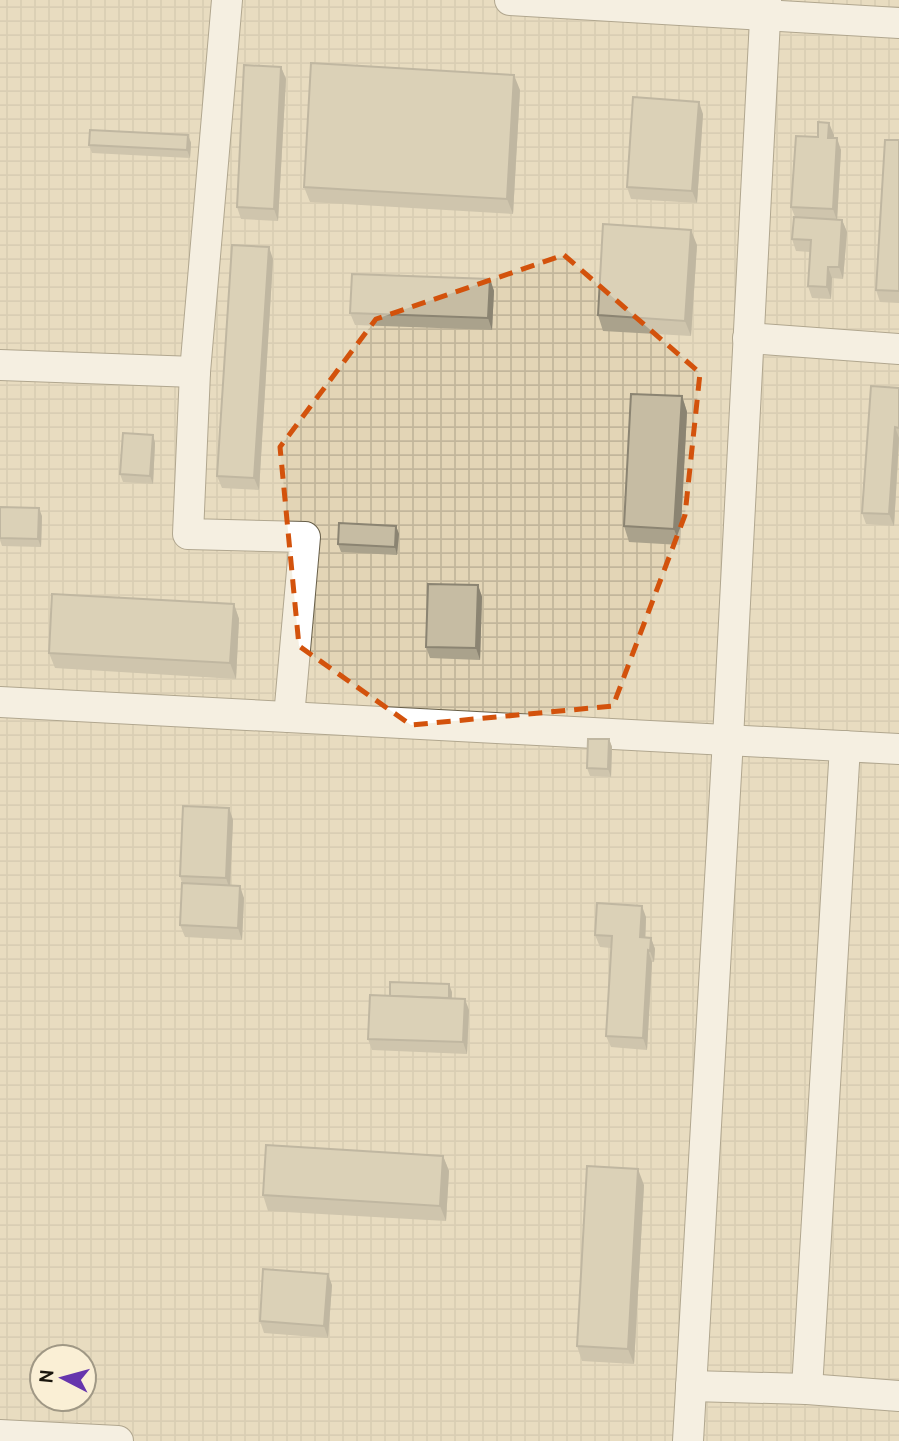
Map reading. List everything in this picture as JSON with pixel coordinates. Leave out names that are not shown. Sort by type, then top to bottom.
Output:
[{"type":"lane","points":[[227,0],[195,372],[188,534],[305,537],[289,717]]},
{"type":"lane","points":[[510,0],[765,8],[899,23]]},
{"type":"lane","points":[[688,1441],[765,8]]},
{"type":"lane","points":[[748,338],[899,349]]},
{"type":"lane","points":[[0,365],[195,372]]},
{"type":"lane","points":[[0,702],[899,749]]},
{"type":"lane","points":[[807,1389],[845,746]]},
{"type":"lane","points":[[691,1386],[807,1389],[899,1396]]},
{"type":"lane","points":[[0,1435],[118,1441]]},
{"type":"highlighted area","points":[[564,255],[700,373],[685,515],[613,706],[411,725],[299,646],[280,447],[376,319]]},
{"type":"shaded area","points":[[0,0],[899,0],[899,1441],[0,1441]]},
{"type":"building","points":[[311,63],[514,75],[507,199],[304,187]]},
{"type":"building","points":[[244,65],[281,67],[274,209],[237,207]]},
{"type":"building","points":[[633,97],[699,102],[692,191],[627,187]]},
{"type":"building","points":[[818,122],[829,123],[828,138],[837,138],[833,209],[791,207],[796,136],[818,137]]},
{"type":"building","points":[[90,130],[188,135],[187,150],[89,145]]},
{"type":"building","points":[[885,140],[899,140],[899,291],[876,290]]},
{"type":"building","points":[[794,217],[842,220],[839,267],[828,267],[827,287],[808,286],[811,240],[792,239]]},
{"type":"building","points":[[603,224],[691,230],[685,321],[598,315]]},
{"type":"building","points":[[232,245],[269,247],[254,478],[217,476]]},
{"type":"building","points":[[352,274],[490,279],[488,318],[350,313]]},
{"type":"building","points":[[871,386],[899,388],[899,428],[895,427],[889,514],[862,513]]},
{"type":"building","points":[[631,394],[682,396],[674,529],[624,526]]},
{"type":"building","points":[[123,433],[153,435],[150,476],[120,474]]},
{"type":"building","points":[[0,507],[39,508],[38,539],[0,538]]},
{"type":"building","points":[[339,523],[396,526],[395,547],[338,544]]},
{"type":"building","points":[[428,584],[478,585],[476,648],[426,647]]},
{"type":"building","points":[[52,594],[234,604],[230,663],[49,653]]},
{"type":"building","points":[[588,739],[609,739],[608,769],[587,768]]},
{"type":"building","points":[[183,806],[229,808],[226,878],[180,876]]},
{"type":"building","points":[[182,883],[240,886],[238,928],[180,925]]},
{"type":"building","points":[[597,903],[642,906],[640,937],[651,938],[643,1038],[606,1036],[612,936],[595,935]]},
{"type":"building","points":[[390,982],[449,984],[449,998],[390,996]]},
{"type":"building","points":[[370,995],[465,999],[463,1042],[368,1039]]},
{"type":"building","points":[[266,1145],[443,1156],[440,1206],[263,1195]]},
{"type":"building","points":[[587,1166],[638,1169],[628,1349],[577,1346]]},
{"type":"building","points":[[263,1269],[328,1274],[324,1326],[260,1321]]}]
